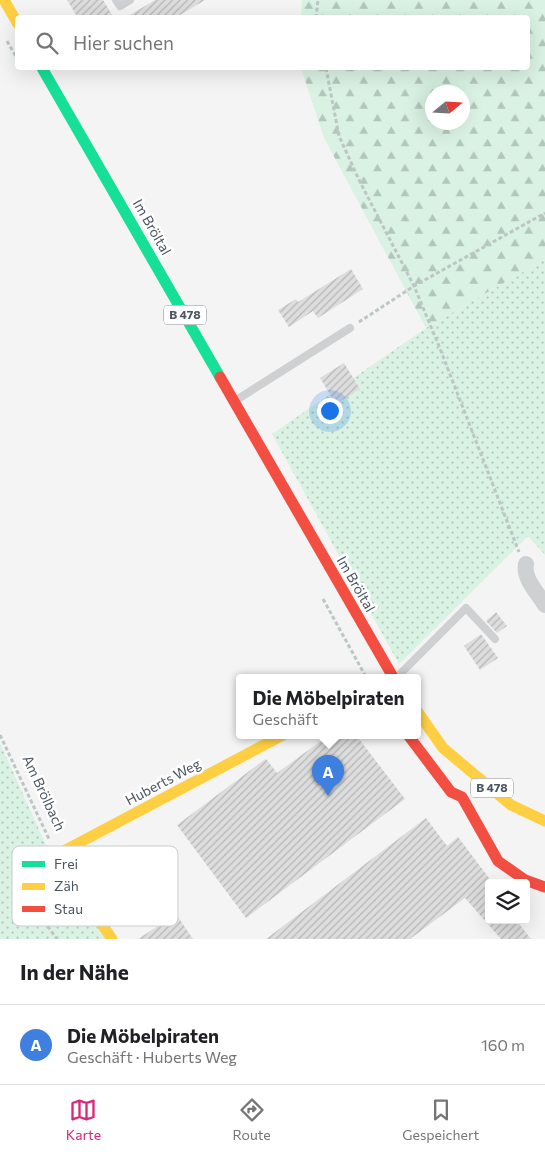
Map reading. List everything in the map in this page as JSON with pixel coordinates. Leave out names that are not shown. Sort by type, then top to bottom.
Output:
[{"type":"main road","points":[[4,0],[15,19]]},
{"type":"main road","name":"Im Bröltal","points":[[43,70],[393,674]]},
{"type":"main road","name":"B 478","points":[[421,717],[443,748],[511,805],[545,821]]},
{"type":"main road","name":"Huberts Weg","points":[[73,846],[275,739]]},
{"type":"main road","points":[[411,739],[451,792],[462,797],[498,861],[525,880],[545,886]]},
{"type":"main road","points":[[103,926],[112,939]]},
{"type":"street","points":[[522,557],[528,580],[545,605]]},
{"type":"lane","points":[[116,0],[120,6],[130,0]]},
{"type":"lane","points":[[234,402],[350,328]]},
{"type":"lane","points":[[398,674],[466,608],[495,639]]},
{"type":"path","points":[[316,15],[318,0]]},
{"type":"path","points":[[4,37],[15,55]]},
{"type":"path","points":[[326,70],[339,136],[360,182],[414,286],[522,557]]},
{"type":"path","points":[[350,328],[414,286],[545,213]]},
{"type":"path","name":"Am Brölbach","points":[[0,735],[52,846]]},
{"type":"path","points":[[48,926],[57,939]]},
{"type":"green space","points":[[302,0],[545,0],[545,259],[426,328],[324,138],[302,70],[530,70],[530,15],[301,15]]},
{"type":"green space","points":[[545,259],[545,555],[528,536],[399,664],[272,434],[426,328]]},
{"type":"green space","points":[[0,743],[47,846],[12,846],[12,926],[99,926],[108,939],[0,939]]},
{"type":"building","points":[[67,0],[103,0],[112,15],[76,15]]},
{"type":"building","points":[[155,0],[205,0],[180,15],[130,15]]},
{"type":"building","points":[[351,269],[363,289],[318,318],[313,311],[289,327],[278,310],[296,299],[298,302]]},
{"type":"building","points":[[344,363],[360,389],[336,404],[320,378]]},
{"type":"building","points":[[496,612],[507,626],[497,633],[486,621]]},
{"type":"building","points":[[481,634],[498,658],[480,670],[464,646]]},
{"type":"building","points":[[324,739],[359,739],[405,799],[246,918],[177,825],[264,760],[266,759],[277,773]]},
{"type":"building","points":[[426,818],[447,846],[458,837],[489,878],[485,879],[485,921],[465,898],[410,939],[266,939]]},
{"type":"building","points":[[178,917],[193,939],[138,939],[158,926],[178,926]]},
{"type":"building","points":[[488,924],[519,924],[531,939],[501,939]]},
{"type":"traffic: fast","points":[[43,70],[220,377]]},
{"type":"traffic: slow","points":[[4,0],[15,19]]},
{"type":"traffic: slow","points":[[421,717],[443,748],[511,805],[545,821]]},
{"type":"traffic: slow","points":[[73,846],[275,739]]},
{"type":"traffic: slow","points":[[103,926],[112,939]]},
{"type":"traffic: jam","points":[[220,377],[391,674]]},
{"type":"traffic: jam","points":[[411,739],[451,792],[462,797],[498,861],[525,880],[545,887]]},
{"type":"place","name":"Die Möbelpiraten","points":[[328,796]]}]
